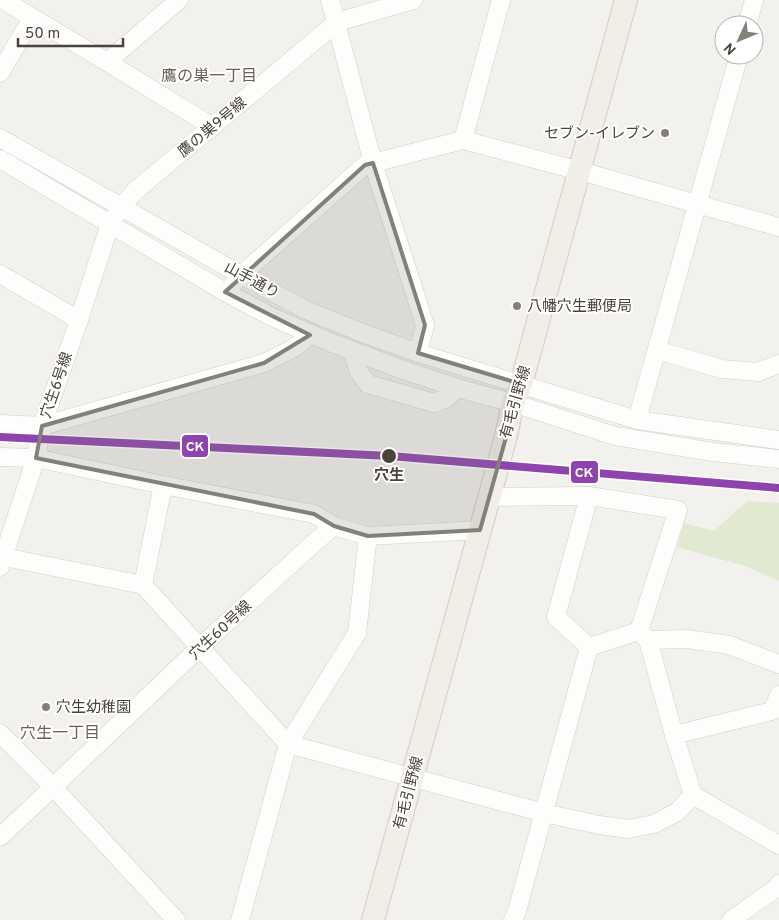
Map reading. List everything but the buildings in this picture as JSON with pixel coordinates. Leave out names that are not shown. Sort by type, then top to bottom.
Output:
[{"type":"main road","name":"有毛引野線","points":[[373,920],[626,0]]},
{"type":"street","points":[[3,0],[213,126]]},
{"type":"street","points":[[107,62],[180,0]]},
{"type":"street","points":[[330,0],[373,163],[425,325],[418,353]]},
{"type":"street","name":"鷹の巣9号線","points":[[121,207],[135,191],[337,22],[413,0]]},
{"type":"street","points":[[463,140],[501,0]]},
{"type":"street","points":[[750,15],[754,0]]},
{"type":"street","points":[[0,73],[32,18]]},
{"type":"street","points":[[638,420],[736,65]]},
{"type":"street","name":"山手通り","points":[[0,138],[241,276],[306,310],[517,393]]},
{"type":"street","points":[[225,292],[365,165],[463,140],[580,171],[779,228]]},
{"type":"street","name":"山手通り","points":[[0,159],[225,292],[310,334],[406,371],[457,388],[517,393]]},
{"type":"street","name":"穴生6号線","points":[[2,562],[36,458],[42,426],[110,224],[121,207]]},
{"type":"street","points":[[0,274],[79,320]]},
{"type":"street","points":[[0,424],[42,426],[264,363],[294,348],[310,334]]},
{"type":"street","points":[[657,350],[722,369],[758,372],[779,364]]},
{"type":"street","points":[[352,351],[359,372],[368,384],[434,403],[448,398],[457,388]]},
{"type":"street","points":[[517,393],[638,420],[779,440]]},
{"type":"street","points":[[517,393],[615,436],[713,452],[779,459]]},
{"type":"street","points":[[0,456],[36,458],[314,514],[334,526],[368,536],[480,530]]},
{"type":"street","points":[[143,585],[163,485]]},
{"type":"street","points":[[589,496],[556,617],[589,647]]},
{"type":"street","points":[[489,497],[589,496],[678,510],[644,635],[693,795],[779,845]]},
{"type":"street","name":"穴生60号線","points":[[0,837],[54,788],[200,647],[334,526]]},
{"type":"street","points":[[240,920],[288,744],[356,633],[368,536]]},
{"type":"street","points":[[2,562],[143,585],[288,744],[544,813],[599,826],[629,830],[654,824],[677,812],[693,795]]},
{"type":"street","points":[[589,647],[644,635],[729,645],[779,664]]},
{"type":"street","points":[[513,920],[589,647]]},
{"type":"street","points":[[674,734],[772,711],[779,695]]},
{"type":"street","points":[[0,733],[54,788],[176,920]]},
{"type":"street","points":[[731,920],[775,889],[779,884]]},
{"type":"highlighted area","points":[[373,163],[425,325],[418,353],[521,384],[480,530],[368,536],[334,526],[314,514],[36,458],[42,426],[264,363],[310,335],[225,292],[365,165]]},
{"type":"green space","points":[[747,501],[779,503],[779,581],[748,567],[677,547],[684,523],[714,531]]},
{"type":"transit line","name":"CK","points":[[0,437],[390,456],[779,488]]},
{"type":"place","name":"セブン-イレブン","points":[[665,133]]},
{"type":"place","name":"八幡穴生郵便局","points":[[517,306]]},
{"type":"place","name":"穴生","points":[[389,456]]},
{"type":"place","name":"穴生幼稚園","points":[[46,707]]},
{"type":"district","name":"鷹の巣一丁目","points":[[209,75]]},
{"type":"district","name":"穴生一丁目","points":[[60,732]]}]
